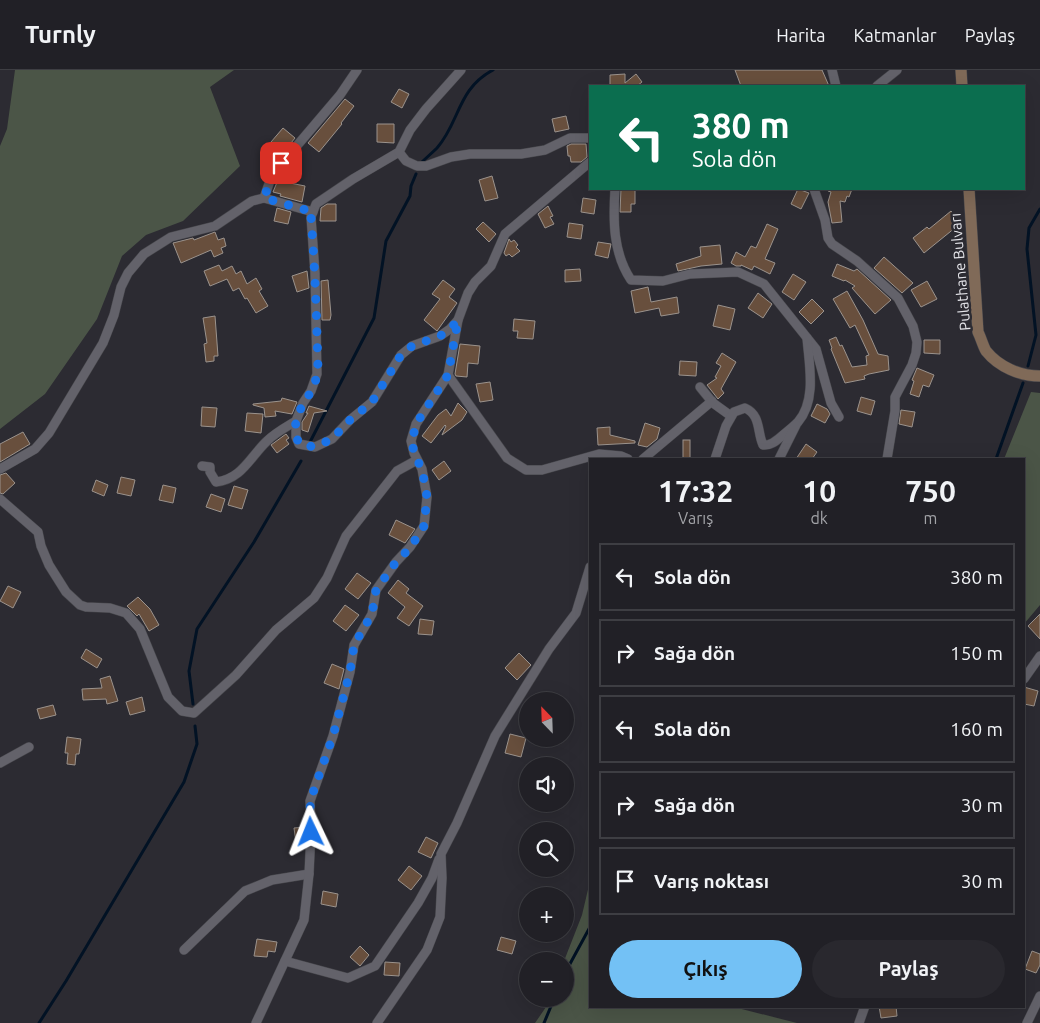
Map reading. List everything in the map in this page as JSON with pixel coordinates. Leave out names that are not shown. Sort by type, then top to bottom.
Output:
[{"type":"street","points":[[264,198],[272,175],[340,95],[357,70]]},
{"type":"street","points":[[458,320],[440,336],[412,346],[401,355],[372,402],[350,420],[332,439],[314,447],[299,444],[296,437],[296,421],[318,374],[316,274],[311,217],[316,204],[353,179],[399,152],[410,130],[461,70]]},
{"type":"street","points":[[832,70],[836,85]]},
{"type":"street","points":[[878,85],[897,70]]},
{"type":"street","points":[[961,70],[962,85]]},
{"type":"street","points":[[399,152],[406,161],[417,166],[426,166],[451,157],[470,154],[521,154],[544,150],[570,138],[589,138]]},
{"type":"street","points":[[256,1023],[304,920],[309,874],[310,801],[333,736],[350,672],[354,645],[372,614],[376,590],[396,562],[410,548],[424,526],[427,497],[422,469],[414,454],[412,441],[416,424],[448,375],[458,320],[468,293],[475,282],[490,266],[505,234],[589,163]]},
{"type":"street","points":[[615,190],[613,228],[623,268],[632,280],[663,282],[690,274],[738,272],[764,284],[816,349],[831,403],[839,417]]},
{"type":"street","points":[[814,190],[828,238],[832,244],[857,261],[898,298],[913,326],[917,342],[916,352],[912,365],[895,397],[895,411],[887,458]]},
{"type":"street","name":"Pulathane Bulvarı","points":[[969,190],[978,332],[986,351],[1004,366],[1016,373],[1040,376]]},
{"type":"street","points":[[0,470],[35,448],[49,433],[103,343],[128,273],[144,254],[171,237],[215,226],[252,201],[264,198],[313,212]]},
{"type":"street","points":[[780,458],[807,404],[810,377],[806,338]]},
{"type":"street","points":[[448,375],[507,458],[526,470],[542,470],[600,454],[626,458]]},
{"type":"street","points":[[700,386],[712,402],[732,416]]},
{"type":"street","points":[[644,458],[712,402]]},
{"type":"street","points":[[715,458],[726,426],[734,412],[745,408],[752,411],[758,424],[763,445],[768,446],[799,421]]},
{"type":"street","points":[[202,466],[210,467],[210,472],[216,482],[226,481],[239,473],[274,434],[296,421]]},
{"type":"street","points":[[0,499],[38,532],[49,565],[66,592],[80,605],[110,608],[126,614],[140,629],[168,697],[182,712],[194,713],[236,675],[276,630],[314,598],[328,578],[346,536],[397,470],[417,460]]},
{"type":"street","points":[[285,961],[320,972],[348,978],[375,966],[418,903],[432,878],[441,854],[457,823],[495,736],[576,613],[589,570]]},
{"type":"street","points":[[1025,678],[1040,656]]},
{"type":"street","points":[[0,763],[29,747]]},
{"type":"street","points":[[377,1023],[427,950],[440,917],[441,854]]},
{"type":"street","points":[[184,950],[244,891],[272,880],[309,874]]},
{"type":"street","points":[[1027,1023],[1040,996]]},
{"type":"street","points":[[859,1023],[864,1008]]},
{"type":"green space","points":[[15,70],[234,70],[210,87],[240,166],[183,221],[146,235],[122,256],[97,319],[45,394],[0,429],[0,146],[7,129]]},
{"type":"green space","points":[[1031,392],[1040,393],[1040,605],[1025,623],[1025,458],[1004,458]]},
{"type":"green space","points":[[589,885],[589,1008],[738,1008],[797,1023],[535,1023],[546,1007],[574,1007],[574,952],[568,952],[571,942],[574,942],[574,935],[582,915]]},
{"type":"building","points":[[735,70],[822,70],[829,85],[741,85]]},
{"type":"building","points":[[625,74],[625,83],[636,74],[642,82],[638,85],[610,85],[610,75]]},
{"type":"building","points":[[399,89],[409,94],[402,108],[391,102]]},
{"type":"building","points":[[345,99],[354,106],[319,152],[308,143]]},
{"type":"building","points":[[566,116],[569,129],[555,132],[552,119]]},
{"type":"building","points":[[377,124],[394,124],[394,143],[377,142]]},
{"type":"building","points":[[283,128],[295,138],[283,153],[271,142]]},
{"type":"building","points":[[571,144],[586,144],[587,157],[581,162],[571,162],[567,146]]},
{"type":"building","points":[[280,175],[287,177],[285,182],[305,186],[302,202],[273,192]]},
{"type":"building","points":[[492,176],[498,198],[485,201],[479,180]]},
{"type":"building","points":[[621,190],[635,190],[635,204],[631,204],[631,212],[620,212]]},
{"type":"building","points":[[798,190],[809,193],[801,209],[791,204]]},
{"type":"building","points":[[852,190],[845,202],[840,201],[842,222],[832,223],[828,202],[831,192],[828,191]]},
{"type":"building","points":[[583,198],[596,200],[594,214],[581,212]]},
{"type":"building","points":[[327,204],[336,204],[336,221],[320,221],[321,208]]},
{"type":"building","points":[[548,206],[553,216],[550,217],[554,224],[545,228],[538,214]]},
{"type":"building","points":[[277,208],[291,212],[288,224],[274,221]]},
{"type":"building","points":[[951,211],[961,223],[924,253],[913,238],[927,227],[929,229]]},
{"type":"building","points":[[483,222],[496,234],[489,242],[476,229]]},
{"type":"building","points":[[569,223],[583,225],[581,239],[567,237]]},
{"type":"building","points":[[767,224],[778,229],[765,259],[775,263],[770,274],[754,266],[752,270],[731,263],[736,252],[745,257],[751,246],[756,248]]},
{"type":"building","points":[[215,232],[218,240],[224,238],[226,246],[221,248],[223,253],[214,257],[211,250],[181,263],[173,243],[193,238],[194,240]]},
{"type":"building","points":[[509,239],[511,242],[514,240],[518,245],[516,247],[520,251],[512,257],[509,254],[506,256],[504,253]]},
{"type":"building","points":[[598,242],[611,244],[608,258],[595,255]]},
{"type":"building","points":[[720,245],[722,264],[678,271],[676,264],[701,256],[700,247]]},
{"type":"building","points":[[884,257],[913,283],[902,293],[874,268]]},
{"type":"building","points":[[837,264],[854,271],[857,269],[891,300],[875,314],[852,288],[855,286],[845,280],[832,276]]},
{"type":"building","points":[[219,265],[222,271],[232,266],[236,274],[241,271],[247,284],[256,278],[262,289],[259,291],[268,306],[256,313],[239,288],[233,291],[227,279],[210,286],[204,271]]},
{"type":"building","points":[[580,269],[581,281],[565,282],[565,270]]},
{"type":"building","points":[[307,271],[309,288],[297,292],[292,276]]},
{"type":"building","points":[[793,274],[806,282],[794,300],[782,292]]},
{"type":"building","points":[[328,280],[331,315],[330,320],[322,320],[321,281]]},
{"type":"building","points":[[443,280],[455,289],[449,297],[457,303],[437,331],[424,320],[440,299],[432,294]]},
{"type":"building","points":[[927,281],[937,299],[921,307],[911,290]]},
{"type":"building","points":[[648,287],[651,302],[677,297],[679,313],[661,316],[659,308],[635,313],[631,291]]},
{"type":"building","points":[[847,291],[863,320],[878,354],[888,356],[889,370],[869,374],[864,376],[865,379],[845,383],[829,340],[836,337],[840,346],[842,345],[852,367],[867,365],[866,356],[869,355],[855,325],[850,328],[833,299]]},
{"type":"building","points":[[758,293],[772,304],[763,318],[748,308]]},
{"type":"building","points":[[812,299],[824,311],[811,324],[799,312]]},
{"type":"building","points":[[718,305],[735,309],[730,330],[713,326]]},
{"type":"building","points":[[215,316],[218,356],[214,356],[214,361],[206,362],[204,344],[207,343],[203,318]]},
{"type":"building","points":[[514,319],[535,321],[533,339],[517,338],[518,331],[513,331]]},
{"type":"building","points":[[924,340],[940,340],[940,354],[924,353]]},
{"type":"building","points":[[460,344],[480,346],[478,364],[468,363],[467,377],[456,376],[455,374]]},
{"type":"building","points":[[722,353],[736,362],[721,389],[724,393],[718,399],[707,385],[717,378],[715,377],[721,366],[716,363]]},
{"type":"building","points":[[680,361],[697,362],[696,376],[679,375]]},
{"type":"building","points":[[917,368],[934,375],[929,387],[923,385],[919,397],[910,394],[914,381],[912,380]]},
{"type":"building","points":[[490,382],[493,400],[480,402],[476,384]]},
{"type":"building","points":[[861,397],[875,401],[871,415],[857,411]]},
{"type":"building","points":[[282,398],[297,402],[292,414],[275,411],[276,416],[265,417],[264,408],[253,405],[281,401]]},
{"type":"building","points":[[458,403],[467,412],[462,420],[442,435],[445,425],[431,443],[422,436],[438,415],[446,409],[451,416]]},
{"type":"building","points":[[817,404],[827,409],[830,414],[825,423],[811,416]]},
{"type":"building","points":[[309,406],[327,411],[314,413],[308,432],[302,430],[302,422],[308,413],[306,413]]},
{"type":"building","points":[[202,407],[217,408],[215,427],[201,426]]},
{"type":"building","points":[[901,410],[915,412],[912,427],[899,424]]},
{"type":"building","points":[[247,413],[263,414],[261,433],[245,431]]},
{"type":"building","points":[[645,423],[660,428],[657,439],[647,447],[638,445]]},
{"type":"building","points":[[610,427],[610,435],[635,441],[635,443],[598,445],[597,428]]},
{"type":"building","points":[[23,432],[30,444],[0,462],[0,444]]},
{"type":"building","points":[[286,434],[289,438],[286,440],[289,444],[277,453],[271,445]]},
{"type":"building","points":[[683,440],[690,440],[690,458],[683,458]]},
{"type":"building","points":[[806,444],[817,452],[813,458],[797,458]]},
{"type":"building","points":[[444,461],[451,471],[439,480],[432,470]]},
{"type":"building","points":[[6,473],[15,483],[3,494],[0,493],[0,475]]},
{"type":"building","points":[[121,477],[135,480],[131,496],[117,493]]},
{"type":"building","points":[[96,480],[108,485],[104,496],[92,491]]},
{"type":"building","points":[[163,485],[176,488],[173,503],[159,500]]},
{"type":"building","points":[[234,486],[248,490],[242,509],[228,505]]},
{"type":"building","points":[[211,494],[225,499],[221,512],[206,507]]},
{"type":"building","points":[[396,520],[415,529],[405,543],[389,535]]},
{"type":"building","points":[[357,573],[371,583],[358,599],[345,589]]},
{"type":"building","points":[[398,580],[409,589],[406,593],[423,606],[409,626],[397,618],[405,607],[388,593]]},
{"type":"building","points":[[8,586],[21,592],[13,608],[0,601]]},
{"type":"building","points":[[138,597],[150,609],[159,625],[149,631],[139,614],[137,616],[127,606]]},
{"type":"building","points":[[345,605],[359,615],[346,631],[333,621]]},
{"type":"building","points":[[1040,614],[1040,639],[1028,626]]},
{"type":"building","points":[[420,619],[434,621],[432,635],[418,634]]},
{"type":"building","points":[[86,649],[102,659],[97,668],[81,658]]},
{"type":"building","points":[[519,653],[531,665],[517,680],[505,668]]},
{"type":"building","points":[[332,664],[344,669],[339,689],[324,683]]},
{"type":"building","points":[[110,676],[118,701],[107,704],[106,699],[83,700],[82,689],[102,688],[100,679]]},
{"type":"building","points":[[1025,687],[1038,691],[1034,706],[1025,704]]},
{"type":"building","points":[[142,697],[145,711],[130,715],[126,702]]},
{"type":"building","points":[[53,705],[56,715],[40,719],[37,709]]},
{"type":"building","points":[[510,734],[519,736],[519,748],[523,748],[521,757],[505,753]]},
{"type":"building","points":[[67,737],[81,739],[75,765],[67,764],[68,753],[65,753]]},
{"type":"building","points":[[305,827],[304,843],[296,843],[294,828]]},
{"type":"building","points":[[426,837],[438,843],[431,858],[418,852]]},
{"type":"building","points":[[409,866],[422,876],[411,890],[398,880]]},
{"type":"building","points":[[323,891],[338,894],[336,907],[321,904]]},
{"type":"building","points":[[501,937],[516,941],[512,954],[497,950]]},
{"type":"building","points":[[257,939],[277,942],[275,952],[268,951],[267,957],[254,956]]},
{"type":"building","points":[[360,946],[369,955],[360,966],[350,957]]},
{"type":"building","points":[[1032,951],[1040,954],[1040,965],[1036,973],[1025,969]]},
{"type":"building","points":[[385,962],[400,963],[399,976],[384,975]]},
{"type":"building","points":[[879,1008],[896,1008],[897,1016],[881,1018]]},
{"type":"waterway","points":[[422,162],[445,138],[460,106],[472,87],[493,70]]},
{"type":"waterway","points":[[310,442],[374,318],[386,241],[410,196],[411,186],[416,174]]},
{"type":"waterway","points":[[1028,366],[1036,335],[1027,249],[1029,228],[1040,209]]},
{"type":"waterway","points":[[996,458],[1023,383]]},
{"type":"waterway","points":[[193,704],[189,671],[197,629],[254,542],[301,461]]},
{"type":"waterway","points":[[39,1023],[184,782],[197,744],[195,726]]},
{"type":"waterway","points":[[574,956],[589,929]]},
{"type":"waterway","points":[[544,1023],[551,1007]]},
{"type":"route","points":[[281,163],[272,175],[264,198],[313,212],[311,217],[316,274],[318,374],[297,416],[296,437],[299,444],[314,447],[332,439],[350,420],[372,402],[401,355],[412,346],[440,336],[458,320],[448,375],[416,424],[412,441],[414,454],[422,469],[427,497],[424,526],[410,548],[396,562],[376,590],[372,614],[354,645],[350,672],[333,736],[310,801],[311,832]]}]
